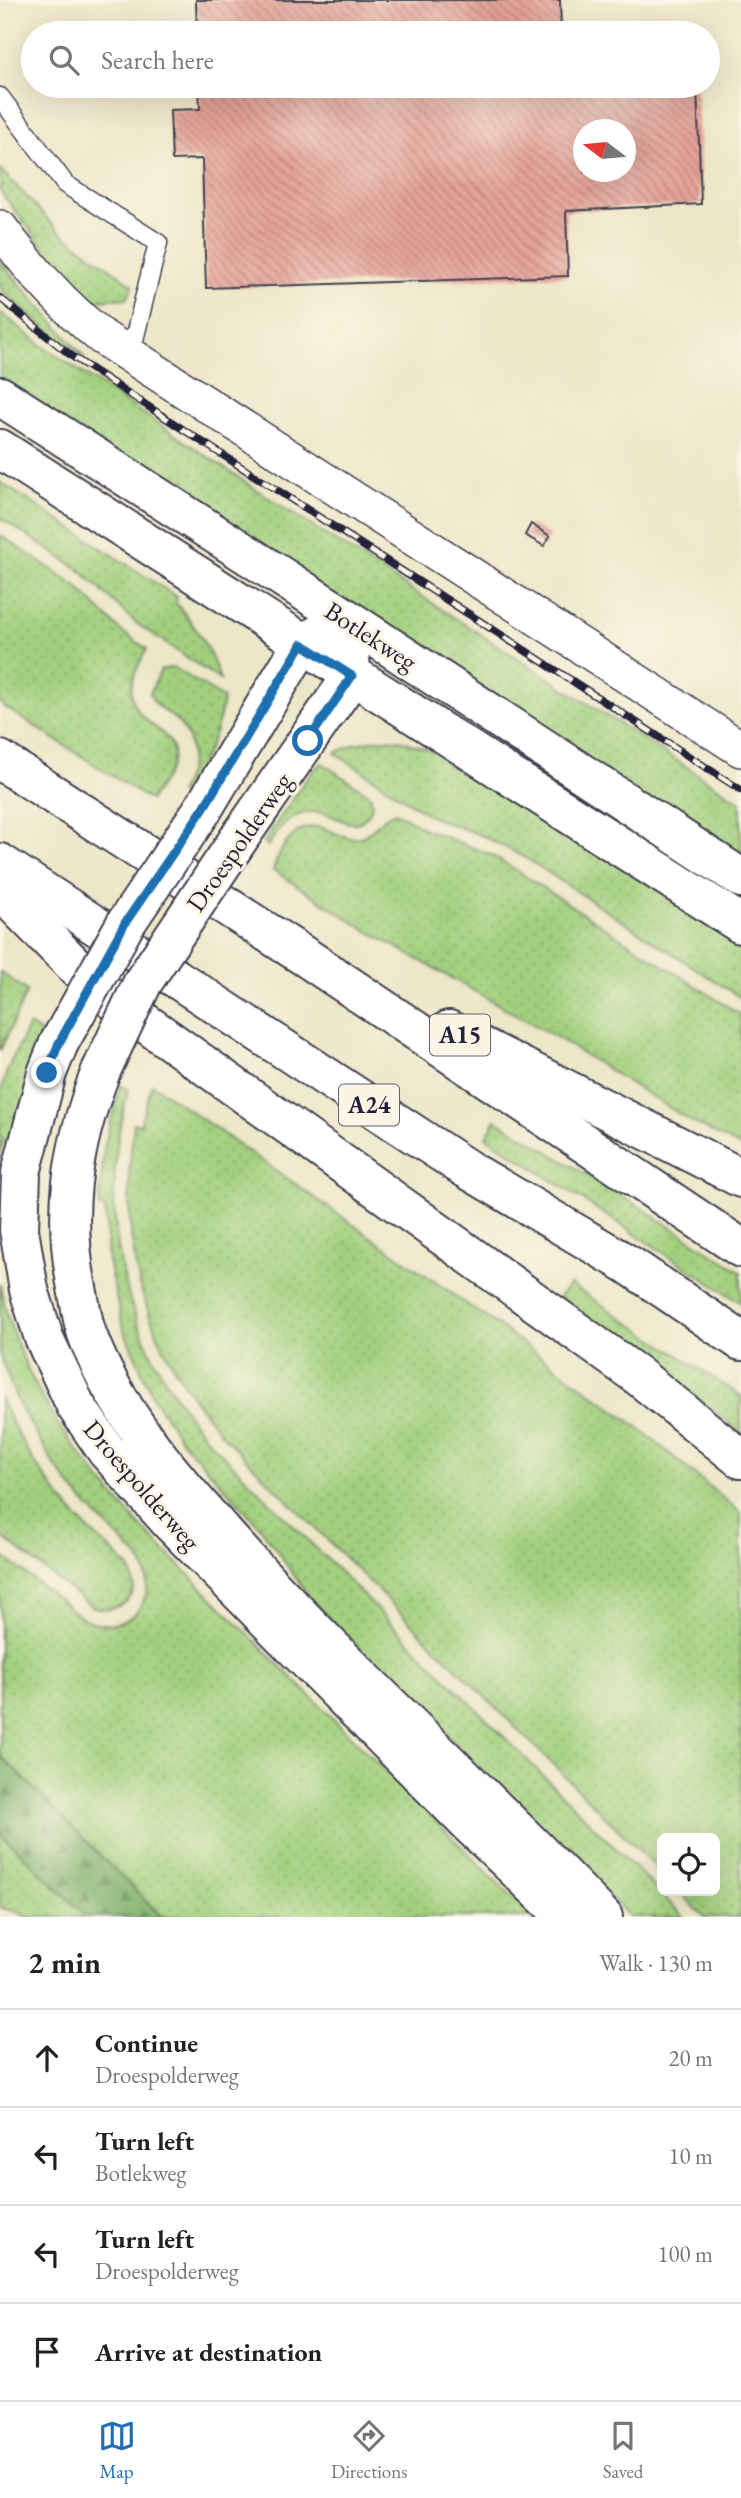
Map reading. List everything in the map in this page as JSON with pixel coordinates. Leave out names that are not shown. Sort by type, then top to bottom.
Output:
[{"type":"main road","name":"Botlekweg","points":[[0,396],[346,618],[741,878]]},
{"type":"main road","name":"Botlekweg","points":[[0,449],[741,924]]},
{"type":"main road","name":"Droespolderweg","points":[[346,618],[302,644],[203,809],[125,923],[59,1043],[44,1083],[22,1173],[19,1230],[29,1290],[44,1338],[76,1406],[106,1450],[172,1524],[465,1820],[566,1917]]},
{"type":"main road","points":[[346,618],[352,676]]},
{"type":"main road","name":"Droespolderweg","points":[[352,676],[143,982],[101,1071],[84,1114],[71,1179],[69,1226],[74,1278],[86,1334],[108,1381],[162,1464],[266,1581],[603,1917]]},
{"type":"main road","points":[[0,760],[307,958],[741,1248]]},
{"type":"main road","name":"A24","points":[[0,863],[467,1170],[629,1265],[741,1341]]},
{"type":"main road","name":"A24","points":[[0,890],[98,989],[637,1375],[741,1459]]},
{"type":"main road","name":"A15","points":[[307,958],[741,1178]]},
{"type":"street","points":[[0,228],[28,266],[58,299],[102,337],[739,744]]},
{"type":"lane","points":[[0,97],[65,184],[158,243],[130,356]]},
{"type":"green space","points":[[0,169],[61,233],[133,285],[127,298],[85,301],[0,191]]},
{"type":"green space","points":[[0,261],[85,358],[32,318],[0,288]]},
{"type":"green space","points":[[0,312],[41,345],[281,506],[741,802],[741,864],[0,384]]},
{"type":"green space","points":[[0,482],[177,597],[176,603],[202,639],[220,680],[136,623],[80,570],[0,518]]},
{"type":"green space","points":[[0,535],[76,586],[121,631],[147,649],[133,680],[132,698],[143,717],[167,738],[172,746],[173,756],[167,774],[150,800],[0,704]]},
{"type":"green space","points":[[173,667],[223,698],[214,736],[184,795],[179,793],[190,765],[188,737],[176,720],[154,702],[150,693],[161,670]]},
{"type":"green space","points":[[382,739],[400,740],[451,757],[741,939],[741,998],[524,857],[483,836],[432,817],[335,753],[355,744]]},
{"type":"green space","points":[[322,763],[370,795],[372,804],[369,813],[362,820],[353,823],[316,812],[299,815],[285,824],[268,846],[263,843],[311,772]]},
{"type":"green space","points":[[396,812],[425,829],[491,855],[741,1015],[741,1147],[692,1122],[561,1040],[364,929],[273,870],[285,845],[297,832],[313,827],[346,837],[361,837]]},
{"type":"green space","points":[[0,972],[27,991],[0,1051]]},
{"type":"green space","points":[[29,1025],[45,1035],[12,1143],[3,1141],[0,1157],[0,1093],[9,1066]]},
{"type":"green space","points":[[152,1084],[524,1344],[639,1428],[741,1513],[741,1917],[704,1917],[684,1896],[720,1896],[720,1833],[657,1833],[657,1868],[227,1440],[198,1404],[174,1368],[142,1293],[129,1212],[134,1123],[140,1125]]},
{"type":"green space","points":[[120,1085],[128,1090],[118,1138],[114,1185],[116,1231],[123,1276],[136,1319],[155,1361],[179,1401],[208,1440],[657,1890],[657,1896],[663,1896],[684,1917],[630,1917],[312,1601],[260,1527],[181,1440],[154,1399],[123,1328],[108,1261],[105,1209],[99,1208],[104,1148]]},
{"type":"green space","points":[[496,1120],[741,1272],[741,1303],[486,1137]]},
{"type":"green space","points":[[0,1284],[9,1321],[35,1385],[92,1470],[139,1525],[532,1917],[162,1917],[0,1755],[0,1554],[76,1614],[95,1623],[111,1624],[126,1620],[139,1609],[147,1586],[145,1570],[140,1560],[80,1498],[54,1464],[19,1405],[0,1356]]},
{"type":"green space","points":[[570,1284],[741,1396],[741,1433],[679,1383],[559,1297]]},
{"type":"green space","points":[[0,1397],[26,1449],[48,1481],[85,1526],[131,1572],[133,1590],[125,1603],[109,1608],[91,1606],[0,1535]]},
{"type":"green space","points":[[0,1755],[162,1917],[87,1917],[0,1833]]},
{"type":"green space","points":[[0,1833],[87,1917],[27,1917],[0,1908]]},
{"type":"building","points":[[196,0],[560,0],[561,21],[197,21]]},
{"type":"building","points":[[200,98],[697,98],[701,204],[566,211],[568,276],[206,288],[202,159],[172,160],[170,110],[200,109]]},
{"type":"building","points":[[531,524],[550,536],[544,546],[525,535]]},
{"type":"railway","points":[[0,298],[73,357],[741,790]]},
{"type":"route","points":[[47,1073],[59,1043],[125,923],[203,809],[302,644],[352,676],[308,741]]}]
